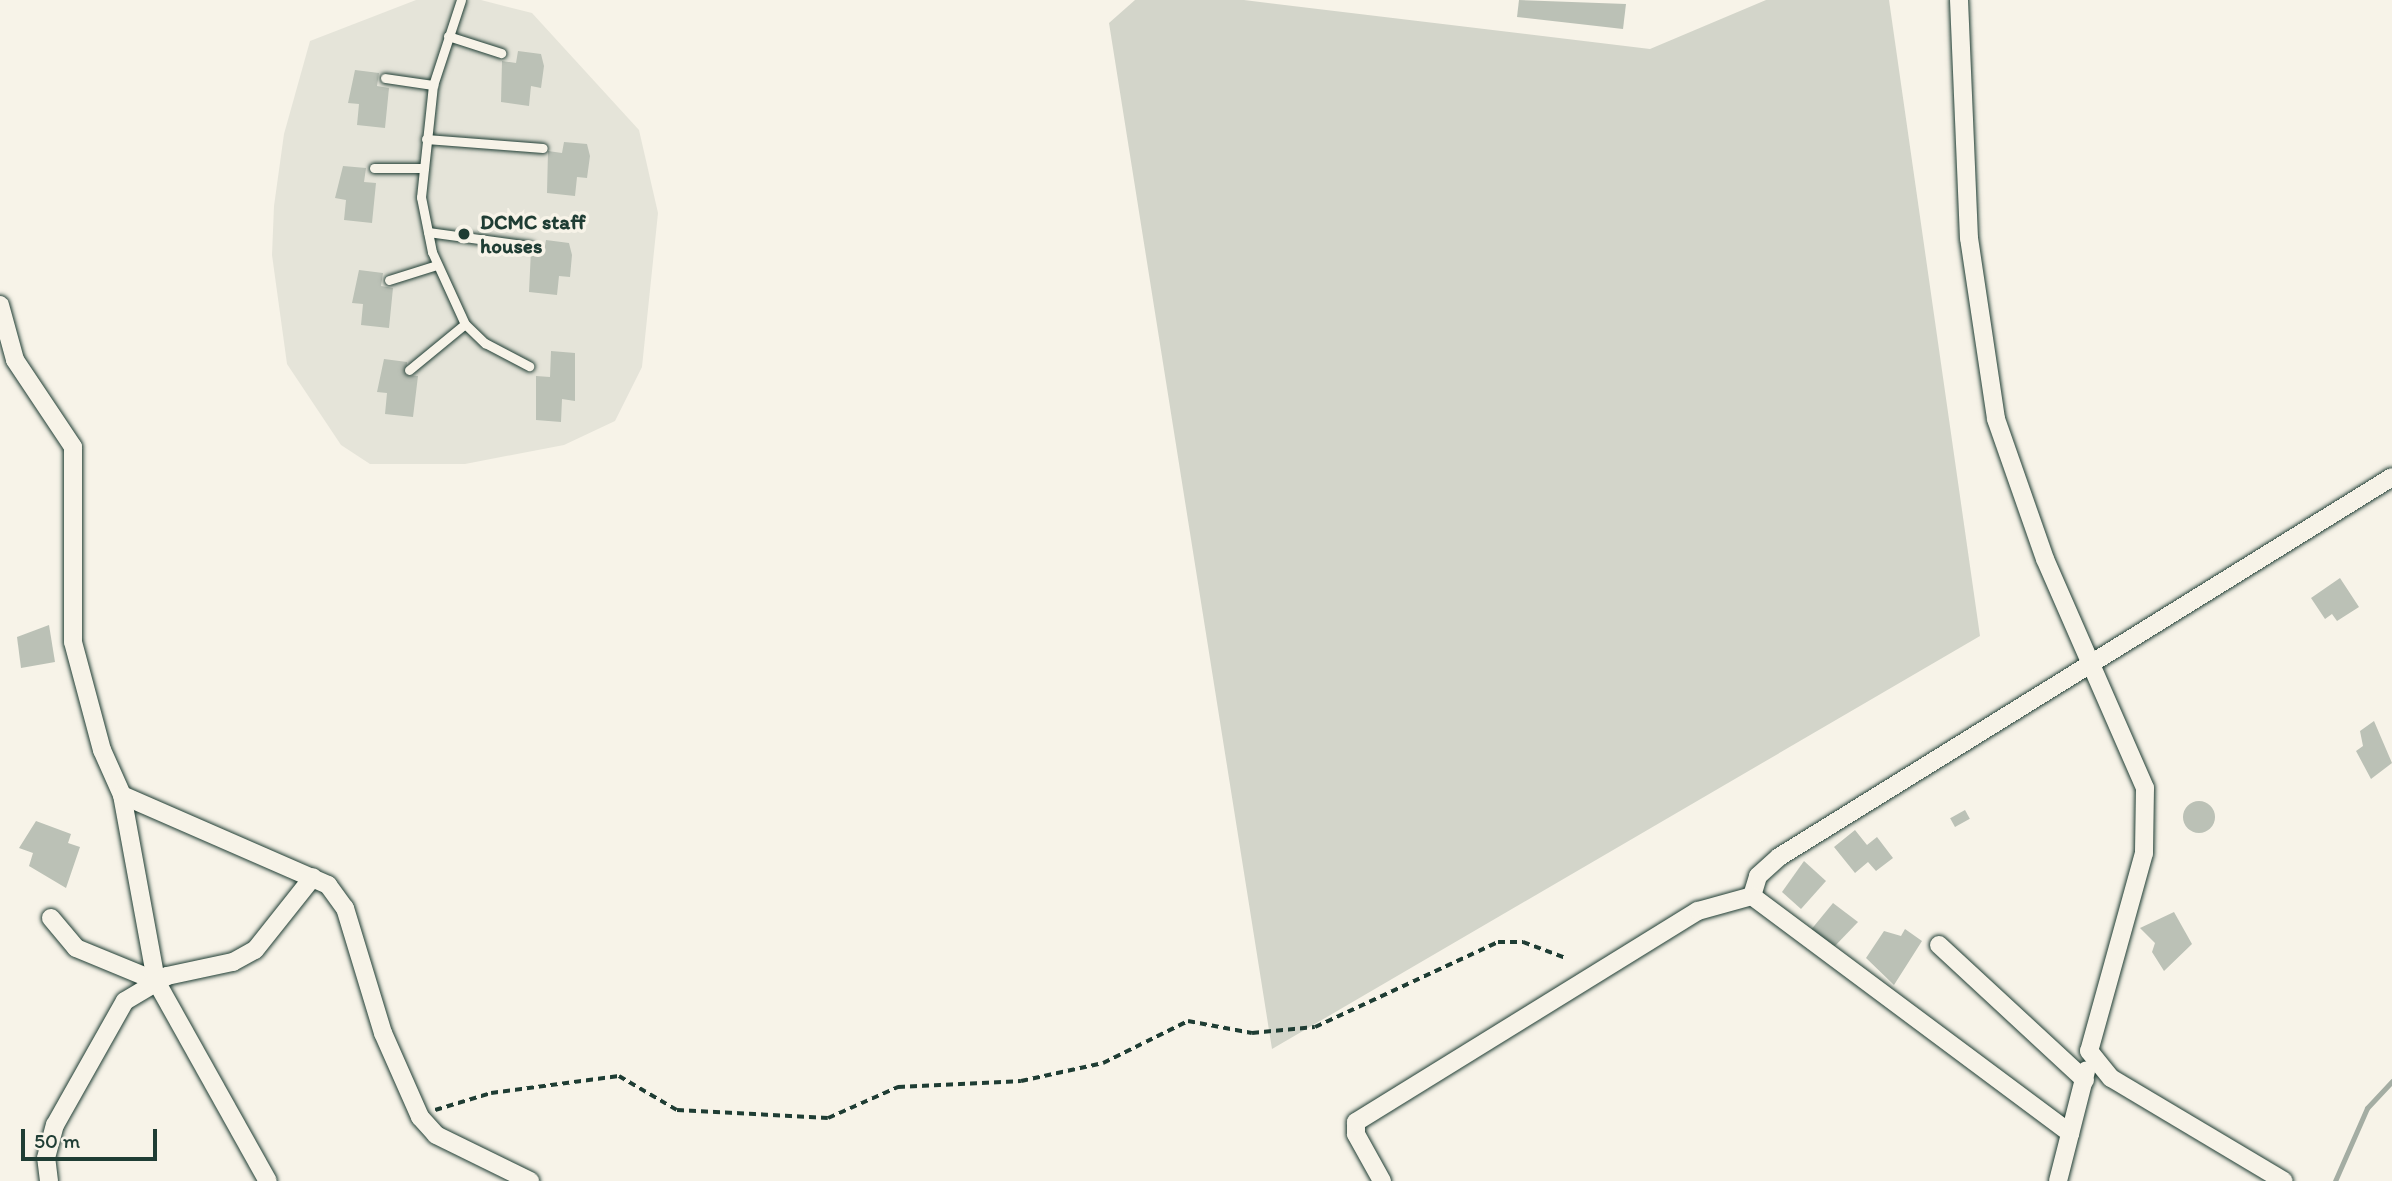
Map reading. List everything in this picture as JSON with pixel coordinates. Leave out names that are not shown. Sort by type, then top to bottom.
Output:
[{"type":"street","points":[[1959,0],[1969,238],[1996,419],[2011,476],[2135,758],[2147,820],[2089,1051],[2085,1080],[2057,1181]]},
{"type":"street","points":[[0,306],[15,360],[73,447],[73,642],[102,750],[122,795],[156,981],[268,1181]]},
{"type":"street","points":[[1752,897],[1758,876],[1779,857],[2392,477]]},
{"type":"street","points":[[122,795],[313,877],[345,908],[383,1033],[420,1117],[436,1135],[530,1181]]},
{"type":"street","points":[[48,1181],[46,1158],[75,1087],[125,1001],[156,981],[233,962],[255,950],[313,877]]},
{"type":"street","points":[[1752,897],[2070,1133]]},
{"type":"street","points":[[1382,1181],[1356,1134],[1356,1122],[1698,911],[1752,897]]},
{"type":"street","points":[[51,918],[76,948],[156,981]]},
{"type":"street","points":[[1939,946],[2085,1080]]},
{"type":"street","points":[[2089,1051],[2111,1078],[2284,1181]]},
{"type":"lane","points":[[461,0],[433,85],[424,168],[428,232],[437,265],[465,324],[485,343],[529,366]]},
{"type":"lane","points":[[448,36],[501,53]]},
{"type":"lane","points":[[385,78],[433,85]]},
{"type":"lane","points":[[426,139],[543,148]]},
{"type":"lane","points":[[374,168],[424,168]]},
{"type":"lane","points":[[428,232],[530,246]]},
{"type":"lane","points":[[389,280],[437,265]]},
{"type":"lane","points":[[409,370],[465,324]]},
{"type":"path","points":[[420,1117],[491,1093],[620,1076],[677,1110],[828,1118],[898,1087],[1021,1081],[1103,1063],[1188,1021],[1252,1033],[1315,1027],[1498,942],[1534,945],[1566,958]]},
{"type":"shaded area","name":"DCMC staff houses","points":[[416,0],[481,0],[532,13],[639,130],[658,213],[642,367],[615,421],[564,445],[465,464],[370,464],[341,445],[287,364],[272,255],[274,206],[284,134],[310,41]]},
{"type":"shaded area","points":[[1135,0],[1244,0],[1650,49],[1766,0],[1889,0],[1980,636],[1272,1049],[1109,23]]},
{"type":"building","points":[[1519,0],[1626,4],[1623,29],[1517,17]]},
{"type":"building","points":[[518,51],[541,54],[544,66],[541,88],[531,86],[529,106],[501,102],[502,61],[516,63]]},
{"type":"building","points":[[355,70],[379,73],[377,86],[389,88],[385,128],[357,125],[359,104],[348,103]]},
{"type":"building","points":[[564,142],[587,144],[590,156],[587,178],[577,177],[575,196],[547,193],[548,151],[562,153]]},
{"type":"building","points":[[343,166],[366,168],[364,182],[376,183],[372,223],[344,220],[346,200],[335,198]]},
{"type":"building","points":[[546,240],[569,243],[572,255],[570,277],[559,276],[557,295],[529,292],[531,250],[544,252]]},
{"type":"building","points":[[359,270],[383,273],[381,286],[393,288],[389,328],[361,325],[363,304],[352,303]]},
{"type":"building","points":[[551,351],[575,353],[575,401],[562,399],[561,422],[536,420],[536,376],[550,377]]},
{"type":"building","points":[[384,359],[407,362],[406,375],[418,376],[413,417],[385,414],[387,393],[377,392]]},
{"type":"building","points":[[2340,578],[2359,607],[2337,621],[2332,614],[2325,619],[2311,598]]},
{"type":"building","points":[[49,625],[55,662],[21,668],[17,637]]},
{"type":"building","points":[[2374,721],[2392,763],[2371,779],[2356,751],[2363,746],[2360,731]]},
{"type":"building","points":[[2199,801],[2211,805],[2215,817],[2211,829],[2199,833],[2187,829],[2183,817],[2187,805]]},
{"type":"building","points":[[1965,810],[1970,819],[1955,827],[1950,818]]},
{"type":"building","points":[[36,821],[71,834],[68,843],[80,847],[66,888],[29,866],[33,853],[19,848]]},
{"type":"building","points":[[1855,830],[1867,845],[1877,837],[1893,858],[1876,871],[1868,862],[1855,873],[1834,847]]},
{"type":"building","points":[[1804,861],[1826,881],[1801,909],[1782,892]]},
{"type":"building","points":[[1833,903],[1858,922],[1833,948],[1810,931]]},
{"type":"building","points":[[2174,912],[2192,944],[2164,971],[2152,952],[2155,943],[2140,928]]},
{"type":"building","points":[[1905,929],[1922,941],[1894,985],[1866,958],[1884,931],[1901,936]]},
{"type":"waterway","points":[[2335,1181],[2367,1108],[2392,1081]]},
{"type":"place","name":"DCMC staff houses","points":[[464,234]]}]
